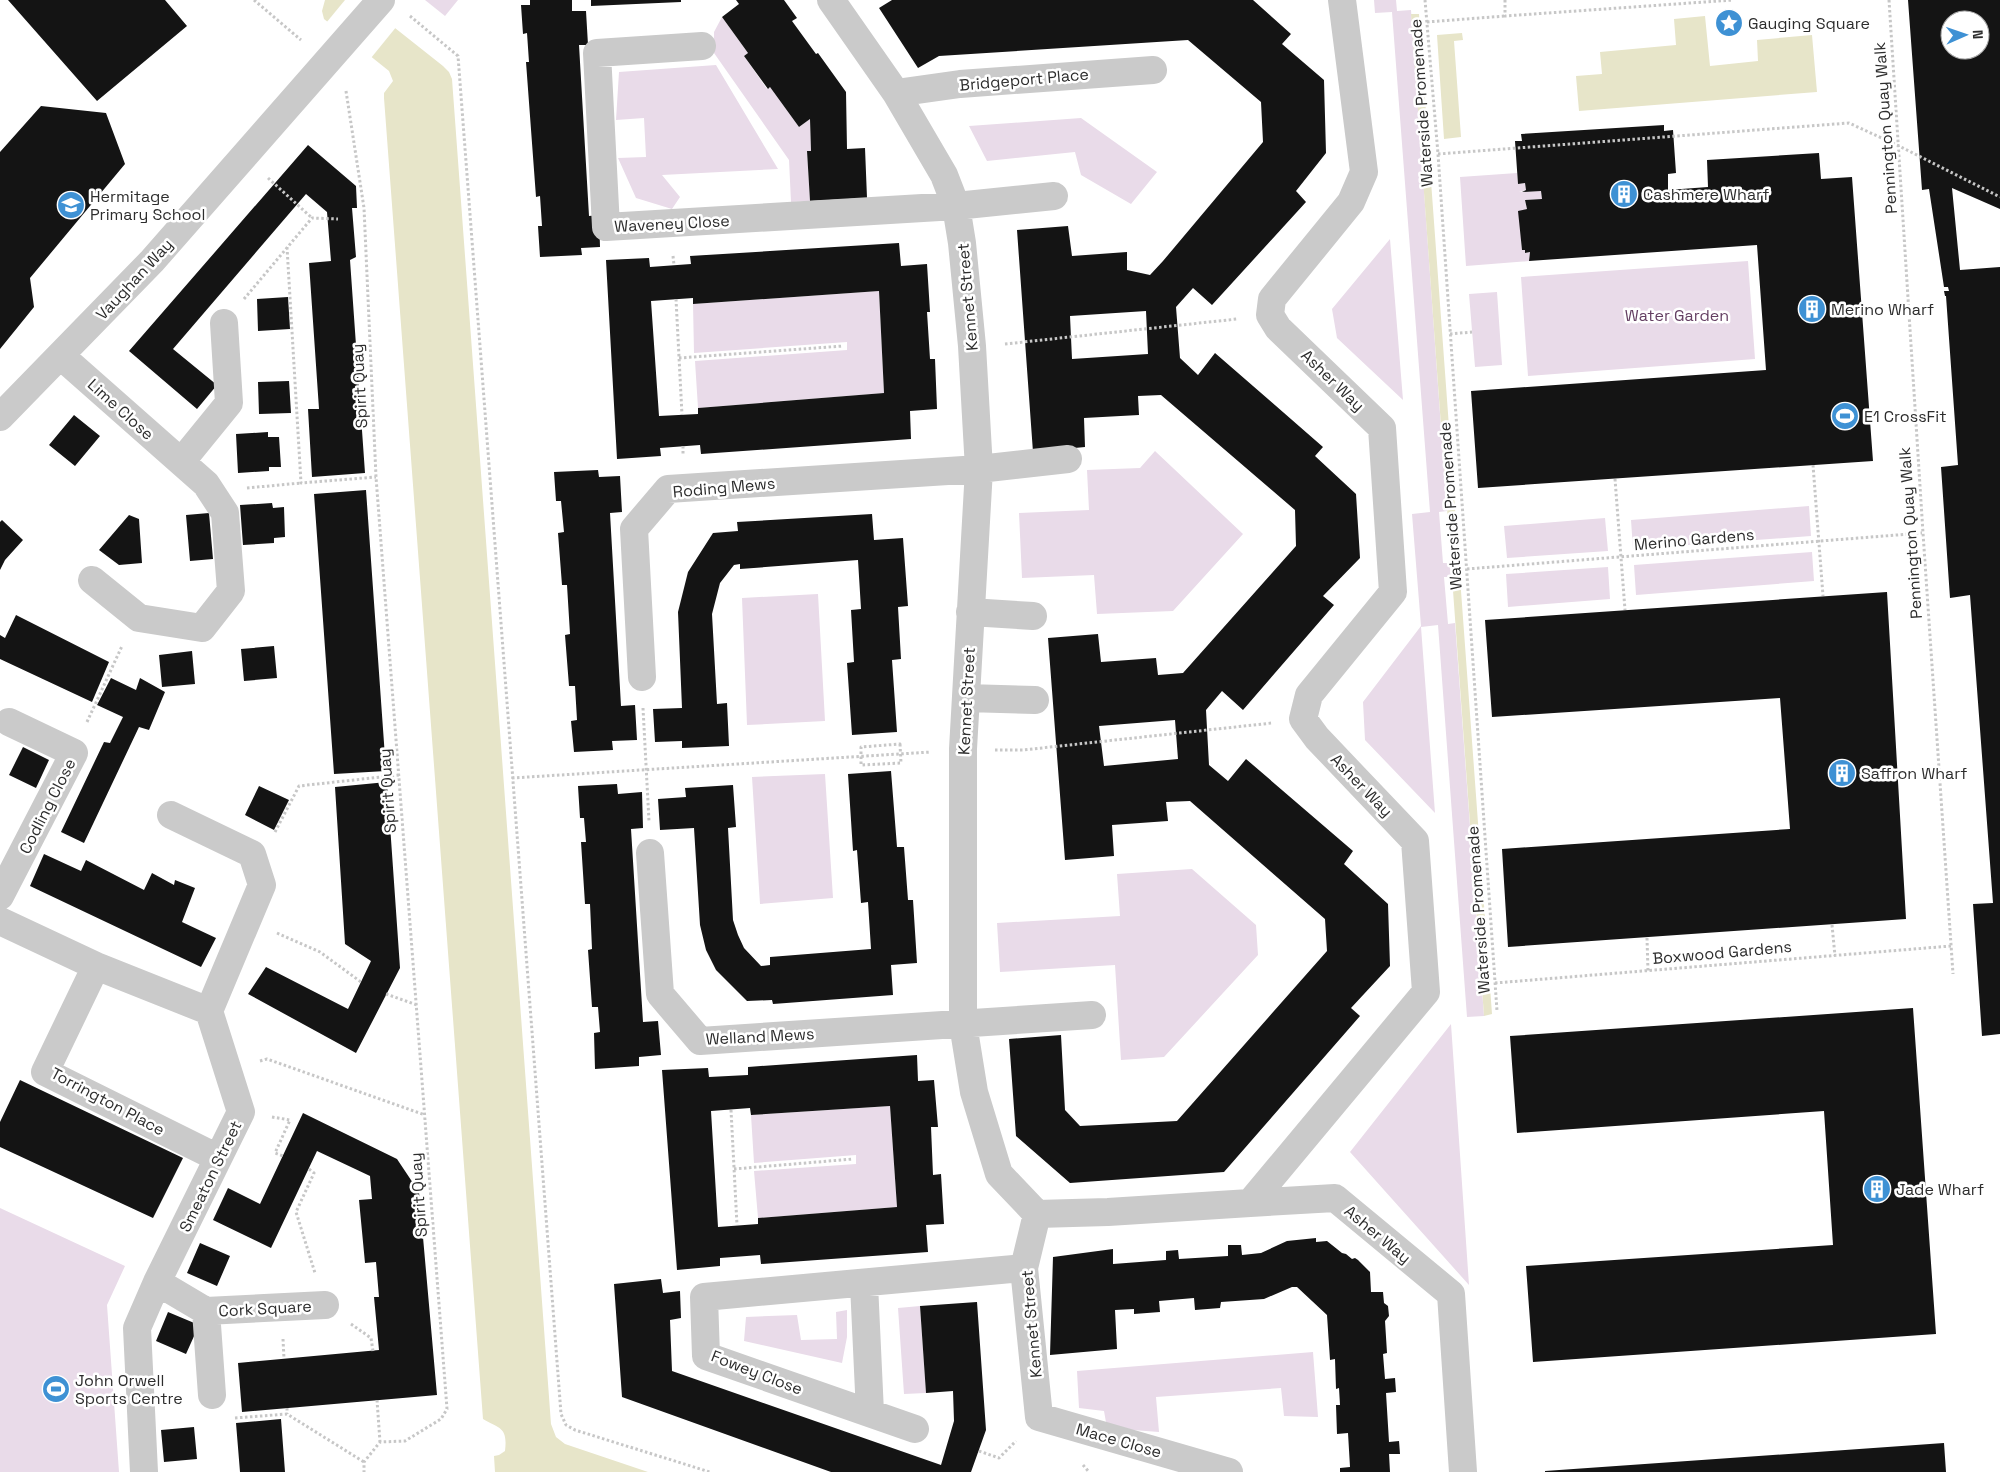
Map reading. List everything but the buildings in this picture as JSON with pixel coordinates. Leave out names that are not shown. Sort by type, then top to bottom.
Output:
[{"type":"street","name":"Vaughan Way","points":[[0,417],[152,261],[348,40],[381,0]]},
{"type":"street","name":"Kennet Street","points":[[831,0],[896,93],[944,175],[956,206],[962,243],[972,346],[979,469],[963,749],[963,1024],[974,1092],[999,1174],[1037,1214],[1024,1268],[1039,1417]]},
{"type":"street","points":[[1270,315],[1272,299],[1351,202],[1364,172],[1342,0]]},
{"type":"street","name":"Waveney Close","points":[[702,46],[597,53],[606,227],[956,206]]},
{"type":"street","name":"Bridgeport Place","points":[[896,93],[960,84],[1152,70]]},
{"type":"street","points":[[956,206],[1054,196]]},
{"type":"street","name":"Asher Way","points":[[1250,1203],[1426,992],[1415,840],[1317,738],[1302,719],[1309,695],[1393,592],[1382,428],[1278,328],[1270,315]]},
{"type":"street","points":[[180,462],[230,403],[224,323]]},
{"type":"street","name":"Lime Close","points":[[61,356],[206,484],[225,513],[230,591],[202,628],[139,618],[92,580]]},
{"type":"street","name":"Roding Mews","points":[[642,677],[634,529],[668,489],[979,469],[1068,459]]},
{"type":"street","points":[[970,612],[1033,616]]},
{"type":"street","points":[[966,698],[1035,700]]},
{"type":"street","name":"Codling Close","points":[[0,896],[74,753],[9,722]]},
{"type":"street","points":[[0,921],[96,966],[209,1011],[262,885],[252,854],[171,814]]},
{"type":"street","name":"Welland Mews","points":[[650,853],[660,994],[700,1041],[963,1024]]},
{"type":"street","name":"Torrington Place","points":[[96,966],[45,1072],[218,1158]]},
{"type":"street","name":"Smeaton Street","points":[[144,1472],[137,1328],[241,1112],[209,1011]]},
{"type":"street","points":[[963,1024],[1092,1015]]},
{"type":"street","name":"Asher Way","points":[[1250,1203],[1335,1198],[1450,1294],[1463,1472]]},
{"type":"street","points":[[1037,1214],[1108,1212],[1250,1203]]},
{"type":"street","name":"Fowey Close","points":[[915,1429],[706,1356],[704,1298],[1024,1268]]},
{"type":"street","points":[[158,1282],[206,1311],[212,1395]]},
{"type":"street","points":[[864,1284],[870,1413]]},
{"type":"street","name":"Cork Square","points":[[206,1311],[325,1305]]},
{"type":"street","name":"Mace Close","points":[[1039,1417],[1229,1472]]},
{"type":"path","name":"Spirit Quay","points":[[254,0],[296,36],[344,83],[364,208],[376,477],[447,1409],[442,1420],[405,1441],[380,1442]]},
{"type":"path","name":"Waterside Promenade","points":[[1425,0],[1438,154],[1497,1011]]},
{"type":"path","points":[[1505,0],[1505,16]]},
{"type":"path","points":[[1427,22],[1733,0]]},
{"type":"path","name":"Pennington Quay Walk","points":[[1889,0],[1953,974]]},
{"type":"path","points":[[406,12],[458,56],[561,1414],[566,1425],[575,1430],[710,1472]]},
{"type":"path","points":[[1438,154],[1849,123],[2000,197]]},
{"type":"path","points":[[263,174],[312,218],[338,219]]},
{"type":"path","points":[[224,323],[312,218]]},
{"type":"path","points":[[287,247],[301,483]]},
{"type":"path","points":[[676,299],[682,415]]},
{"type":"path","points":[[1016,343],[1270,315]]},
{"type":"path","points":[[1450,334],[1472,332]]},
{"type":"path","points":[[679,358],[843,346]]},
{"type":"path","points":[[1813,465],[1823,596]]},
{"type":"path","points":[[264,486],[376,477]]},
{"type":"path","points":[[1614,479],[1625,610]]},
{"type":"path","name":"Merino Gardens","points":[[1467,569],[1923,534]]},
{"type":"path","points":[[94,704],[116,656]]},
{"type":"path","points":[[642,677],[650,853]]},
{"type":"path","points":[[1023,750],[1302,719]]},
{"type":"path","points":[[900,744],[900,754],[901,762],[861,766],[861,747],[900,744]]},
{"type":"path","points":[[512,778],[963,749]]},
{"type":"path","points":[[256,866],[300,786],[399,775]]},
{"type":"path","points":[[1832,925],[1835,956]]},
{"type":"path","points":[[1646,938],[1648,971]]},
{"type":"path","points":[[299,942],[320,952],[361,982]]},
{"type":"path","name":"Boxwood Gardens","points":[[1495,983],[1951,946]]},
{"type":"path","points":[[386,994],[417,1006]]},
{"type":"path","points":[[266,1059],[425,1115]]},
{"type":"path","points":[[731,1110],[737,1225]]},
{"type":"path","points":[[241,1112],[290,1120],[275,1153],[283,1156]]},
{"type":"path","points":[[734,1169],[853,1160]]},
{"type":"path","points":[[308,1169],[314,1172],[296,1212],[325,1305]]},
{"type":"path","points":[[212,1395],[229,1418],[287,1414],[364,1462]]},
{"type":"path","points":[[364,1472],[364,1462],[380,1442],[378,1400]]},
{"type":"path","points":[[287,1408],[287,1414]]},
{"type":"path","points":[[979,1451],[999,1458]]},
{"type":"green space","points":[[425,0],[458,0],[445,16]]},
{"type":"green space","points":[[1374,0],[1396,0],[1397,11],[1411,10],[1447,511],[1439,512],[1443,563],[1450,563],[1451,577],[1444,577],[1448,624],[1455,623],[1484,1016],[1467,1017],[1438,625],[1421,627],[1435,813],[1365,740],[1363,702],[1421,626],[1412,514],[1430,512],[1392,12],[1375,13]]},
{"type":"green space","points":[[722,17],[748,53],[744,56],[767,89],[770,87],[799,127],[810,119],[811,151],[807,151],[810,201],[791,202],[789,160],[714,53],[714,32]]},
{"type":"green space","points":[[716,65],[778,169],[662,175],[680,197],[672,209],[636,198],[618,158],[646,157],[644,118],[616,120],[619,72]]},
{"type":"green space","points":[[1081,118],[1157,172],[1131,204],[1081,175],[1075,152],[987,161],[969,126]]},
{"type":"green space","points":[[1517,173],[1518,184],[1525,183],[1526,190],[1519,192],[1541,191],[1542,199],[1525,200],[1527,209],[1519,212],[1522,250],[1525,250],[1526,253],[1530,252],[1529,261],[1466,266],[1460,177]]},
{"type":"green space","points":[[1390,239],[1403,400],[1337,338],[1332,309]]},
{"type":"green space","name":"Water Garden","points":[[1748,261],[1755,359],[1528,376],[1521,277]]},
{"type":"green space","points":[[879,291],[884,393],[698,408],[695,361],[847,350],[847,342],[694,353],[693,304]]},
{"type":"green space","points":[[1497,292],[1502,365],[1475,367],[1469,294]]},
{"type":"green space","points":[[1155,451],[1243,534],[1173,611],[1097,614],[1094,575],[1022,578],[1019,513],[1089,510],[1087,470],[1140,468]]},
{"type":"green space","points":[[1809,506],[1811,536],[1633,549],[1631,520]]},
{"type":"green space","points":[[1605,518],[1608,551],[1507,558],[1504,526]]},
{"type":"green space","points":[[1812,552],[1814,581],[1636,595],[1634,565]]},
{"type":"green space","points":[[1608,567],[1610,599],[1508,607],[1506,574]]},
{"type":"green space","points":[[818,594],[825,721],[747,725],[742,598]]},
{"type":"green space","points":[[825,774],[833,898],[760,904],[752,777]]},
{"type":"green space","points":[[1192,869],[1256,925],[1258,955],[1164,1057],[1121,1060],[1115,965],[1000,972],[997,923],[1120,916],[1117,874]]},
{"type":"green space","points":[[1451,1024],[1469,1285],[1350,1152]]},
{"type":"green space","points":[[890,1106],[897,1207],[758,1218],[754,1171],[856,1164],[856,1155],[754,1163],[751,1115]]},
{"type":"green space","name":"John Orwell Sports Centre","points":[[0,1208],[125,1266],[107,1305],[119,1472],[0,1472]]},
{"type":"green space","points":[[920,1306],[926,1393],[904,1394],[898,1308]]},
{"type":"green space","points":[[847,1310],[847,1337],[842,1363],[744,1341],[746,1317],[797,1315],[801,1340],[837,1339],[836,1312]]},
{"type":"green space","points":[[1313,1352],[1318,1417],[1284,1416],[1281,1388],[1156,1397],[1159,1432],[1107,1428],[1104,1411],[1079,1408],[1077,1371]]},
{"type":"shaded area","points":[[325,0],[363,0],[443,66],[449,72],[452,79],[551,1424],[556,1437],[565,1444],[648,1472],[495,1472],[494,1456],[505,1451],[505,1437],[501,1429],[483,1419],[384,98],[384,93],[393,81],[389,71],[324,19],[322,11]]},
{"type":"shaded area","points":[[1411,14],[1419,14],[1492,1014],[1484,1016]]},
{"type":"shaded area","points":[[1705,16],[1710,66],[1758,61],[1757,40],[1812,35],[1817,92],[1579,111],[1576,76],[1602,74],[1600,52],[1676,45],[1674,19]]},
{"type":"shaded area","points":[[1462,33],[1463,40],[1454,41],[1461,137],[1444,139],[1437,35]]},
{"type":"pier","points":[[345,0],[367,0],[397,26],[371,58],[326,23]]},
{"type":"place","name":"Gauging Square","points":[[1729,23]]},
{"type":"place","name":"Cashmere Wharf","points":[[1624,194]]},
{"type":"place","name":"Hermitage Primary School","points":[[71,205]]},
{"type":"place","name":"Merino Wharf","points":[[1812,309]]},
{"type":"place","name":"E1 CrossFit","points":[[1845,416]]},
{"type":"place","name":"Saffron Wharf","points":[[1842,773]]},
{"type":"place","name":"Jade Wharf","points":[[1877,1189]]},
{"type":"place","name":"John Orwell Sports Centre","points":[[56,1389]]}]
